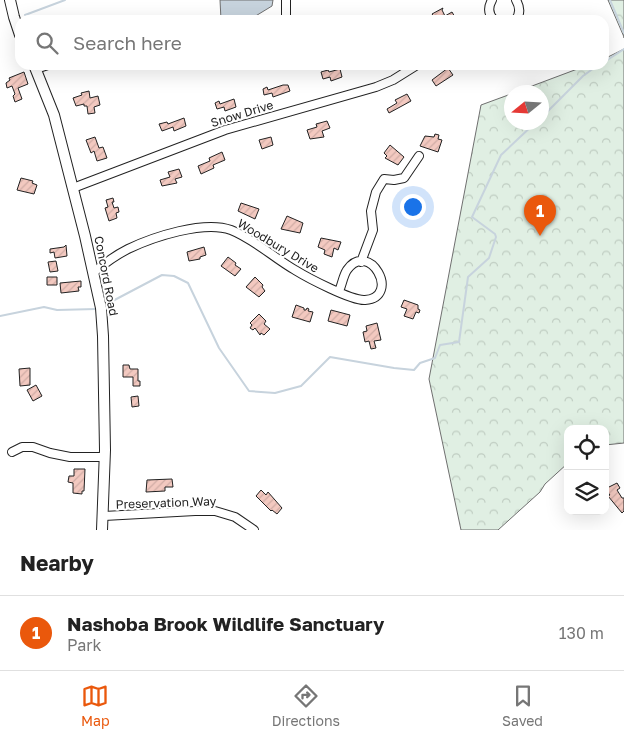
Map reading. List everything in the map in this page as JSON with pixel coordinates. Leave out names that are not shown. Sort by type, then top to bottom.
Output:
[{"type":"main road","points":[[8,1],[15,21]]},
{"type":"main road","name":"Concord Road","points":[[36,70],[54,115],[94,272],[101,308],[105,457],[102,530]]},
{"type":"street","points":[[286,0],[286,15]]},
{"type":"street","points":[[490,15],[489,8],[492,0]]},
{"type":"street","points":[[516,0],[520,8],[518,15]]},
{"type":"street","name":"Snow Drive","points":[[73,188],[225,130],[376,87],[393,80],[409,70]]},
{"type":"street","points":[[339,291],[347,270],[361,262],[373,230],[371,211],[376,192],[384,179],[404,178],[419,156]]},
{"type":"street","name":"Woodbury Drive","points":[[94,272],[111,259],[143,242],[197,228],[228,229],[241,234],[298,272],[362,300],[377,294],[382,284],[380,273],[372,265],[361,262]]},
{"type":"street","points":[[12,452],[22,447],[33,447],[70,457],[105,457]]},
{"type":"street","name":"Preservation Way","points":[[104,516],[215,511],[235,517],[254,530]]},
{"type":"green space","points":[[608,0],[624,0],[624,37]]},
{"type":"green space","points":[[624,49],[624,443],[609,445],[609,425],[564,425],[564,467],[545,484],[540,492],[498,530],[461,530],[429,379],[481,105],[504,97],[504,130],[549,130],[549,85],[535,85],[575,70],[609,70],[609,56]]},
{"type":"shaded area","points":[[220,0],[273,0],[272,6],[257,15],[221,15]]},
{"type":"building","points":[[443,8],[444,15],[433,15]]},
{"type":"building","points":[[328,70],[329,72],[340,70],[342,77],[331,81],[330,77],[323,79],[321,72]]},
{"type":"building","points":[[445,70],[449,70],[453,75],[436,86],[432,80]]},
{"type":"building","points":[[24,72],[28,84],[18,88],[22,99],[15,102],[12,86],[7,88],[6,83],[10,80],[9,78]]},
{"type":"building","points":[[288,85],[290,91],[273,97],[272,93],[264,95],[263,89],[267,87],[268,90]]},
{"type":"building","points":[[89,91],[90,98],[98,96],[100,105],[94,107],[95,113],[88,114],[87,106],[84,106],[84,104],[76,106],[73,98]]},
{"type":"building","points":[[407,94],[411,101],[389,113],[387,109],[397,103],[395,100]]},
{"type":"building","points":[[234,99],[236,107],[225,111],[224,107],[217,109],[215,103],[219,101],[220,104]]},
{"type":"building","points":[[184,118],[186,126],[174,131],[173,127],[162,131],[159,124],[167,122],[168,124]]},
{"type":"building","points":[[327,121],[330,128],[322,131],[324,137],[310,139],[307,130],[317,127],[316,124]]},
{"type":"building","points":[[435,134],[439,135],[438,139],[442,140],[438,152],[420,146],[425,136],[434,137]]},
{"type":"building","points":[[95,137],[99,148],[103,147],[107,158],[97,161],[94,151],[91,153],[86,140]]},
{"type":"building","points":[[271,137],[273,145],[262,149],[259,140]]},
{"type":"building","points":[[390,145],[404,157],[398,165],[385,158],[387,156],[384,153]]},
{"type":"building","points":[[222,152],[225,160],[213,165],[214,168],[201,174],[198,166],[210,161],[209,158]]},
{"type":"building","points":[[179,169],[182,177],[175,179],[177,183],[162,186],[160,180],[170,177],[168,172]]},
{"type":"building","points":[[21,178],[33,181],[32,183],[37,185],[34,194],[17,190]]},
{"type":"building","points":[[113,198],[114,208],[118,207],[119,212],[116,213],[117,218],[109,221],[105,208],[108,207],[106,200]]},
{"type":"building","points":[[241,203],[259,209],[255,219],[238,211]]},
{"type":"building","points":[[287,216],[303,223],[300,233],[281,229]]},
{"type":"building","points":[[321,238],[341,242],[338,250],[334,248],[332,257],[324,254],[325,250],[318,247]]},
{"type":"building","points":[[66,245],[67,256],[55,258],[54,252],[50,253],[50,249]]},
{"type":"building","points":[[204,247],[206,255],[200,257],[200,259],[189,261],[187,252]]},
{"type":"building","points":[[228,257],[241,269],[235,276],[221,266]]},
{"type":"building","points":[[56,261],[58,271],[50,272],[48,262]]},
{"type":"building","points":[[47,277],[57,277],[57,285],[47,285]]},
{"type":"building","points":[[255,277],[263,285],[262,287],[265,291],[259,297],[246,287]]},
{"type":"building","points":[[81,281],[81,287],[78,287],[79,291],[61,293],[60,283]]},
{"type":"building","points":[[404,300],[418,305],[419,313],[416,312],[413,319],[404,316],[407,309],[401,307]]},
{"type":"building","points":[[296,305],[304,308],[304,310],[307,308],[309,309],[308,311],[313,312],[310,322],[292,317]]},
{"type":"building","points":[[331,310],[350,315],[347,326],[328,321]]},
{"type":"building","points":[[259,314],[266,321],[264,324],[270,329],[264,335],[261,333],[260,335],[255,328],[253,330],[250,328],[252,325],[250,323]]},
{"type":"building","points":[[377,323],[381,340],[374,341],[376,348],[371,349],[369,341],[365,342],[363,332],[367,331],[366,326]]},
{"type":"building","points":[[123,365],[129,365],[130,369],[138,369],[140,386],[133,386],[133,377],[123,377]]},
{"type":"building","points":[[30,368],[30,385],[20,386],[19,369]]},
{"type":"building","points":[[36,385],[42,396],[33,401],[27,390]]},
{"type":"building","points":[[138,396],[139,406],[132,407],[131,397]]},
{"type":"building","points":[[74,469],[85,469],[84,491],[82,491],[82,494],[73,493],[73,483],[68,482],[69,476],[74,476]]},
{"type":"building","points":[[172,479],[173,487],[165,487],[165,491],[146,492],[147,480]]},
{"type":"building","points":[[617,483],[620,488],[617,490],[622,498],[624,498],[624,511],[622,513],[609,497],[609,487]]},
{"type":"building","points":[[261,490],[266,495],[268,492],[282,508],[277,514],[271,511],[256,496]]},
{"type":"waterway","points":[[25,15],[65,0]]},
{"type":"waterway","points":[[610,0],[624,33]]},
{"type":"waterway","points":[[609,59],[624,49]]},
{"type":"waterway","points":[[549,110],[591,70]]},
{"type":"waterway","points":[[105,305],[162,275],[174,276],[188,283],[219,348],[249,391],[275,393],[301,386],[330,357],[414,370],[420,363],[435,358],[440,345],[459,342],[468,277],[489,258],[496,237],[495,234],[472,217],[501,155],[528,130]]},
{"type":"waterway","points":[[0,316],[44,307],[57,310],[96,309]]},
{"type":"place","name":"Nashoba Brook Wildlife Sanctuary","points":[[540,236]]}]
